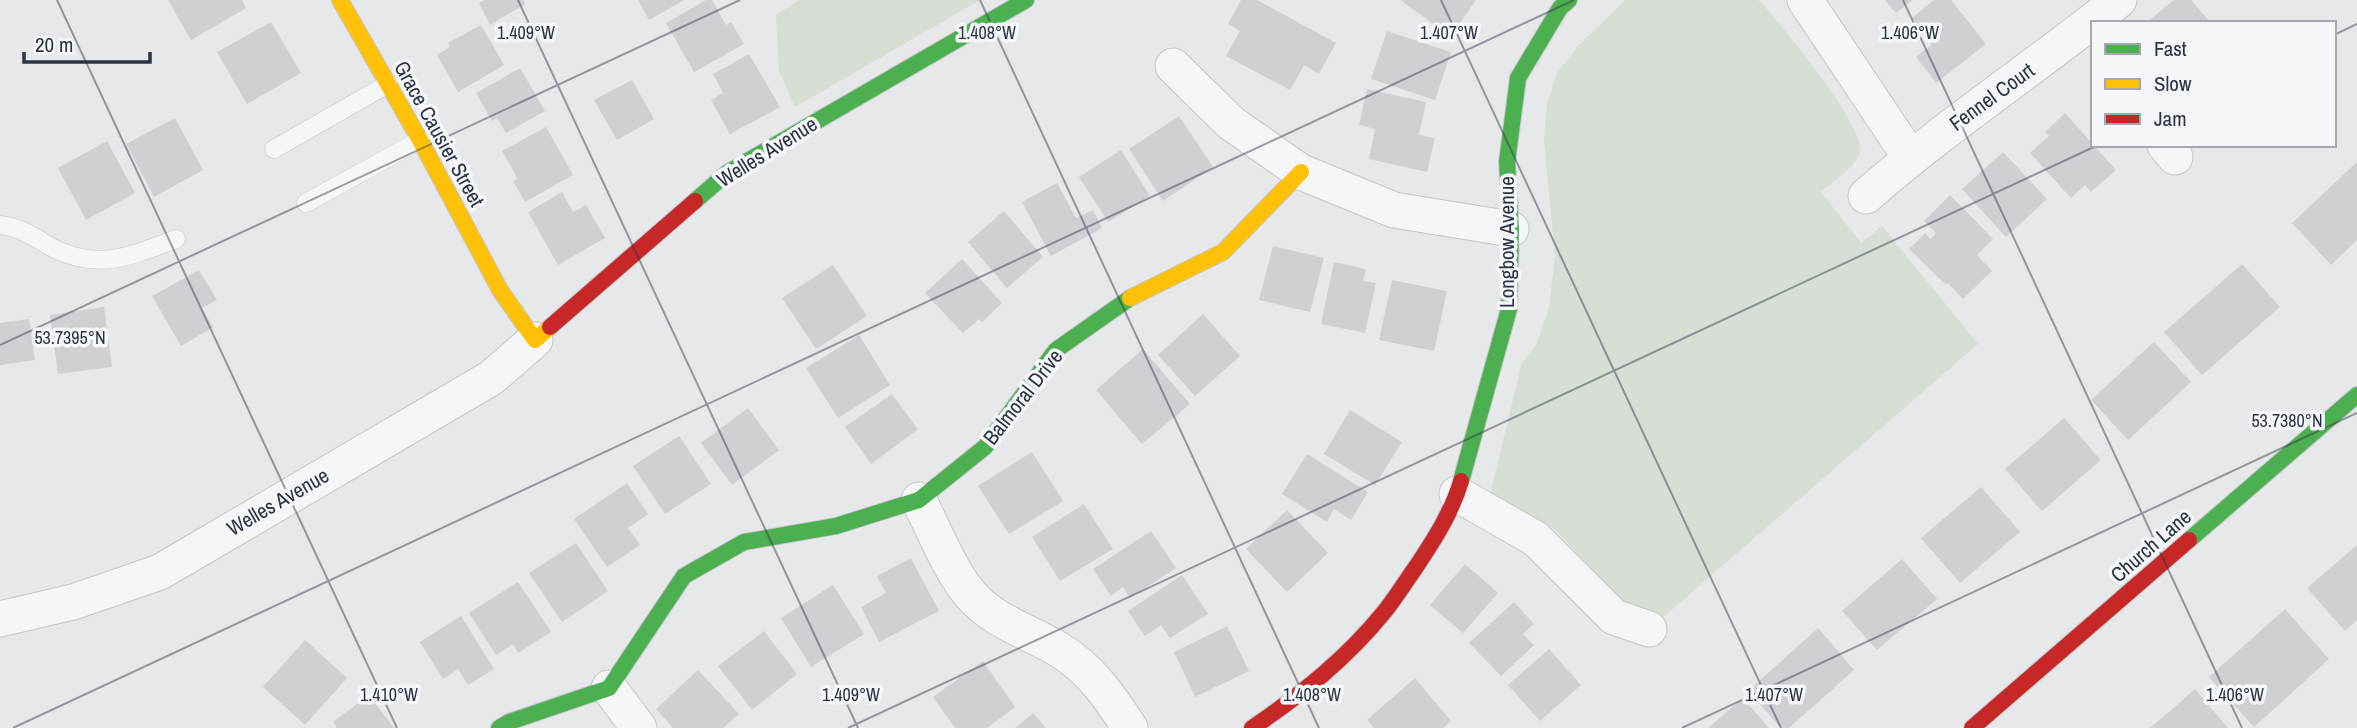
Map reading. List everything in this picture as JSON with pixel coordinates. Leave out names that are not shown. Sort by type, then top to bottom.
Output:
[{"type":"street","name":"Grace Causier Street","points":[[340,0],[420,140],[500,290],[535,340]]},
{"type":"street","name":"Welles Avenue","points":[[0,619],[73,602],[160,572],[491,377],[727,173],[1026,0]]},
{"type":"street","name":"Longbow Avenue","points":[[1252,728],[1296,698],[1329,670],[1387,610],[1435,538],[1457,494],[1509,309],[1511,229],[1507,162],[1518,78],[1560,8],[1569,0]]},
{"type":"street","points":[[1805,0],[1910,157]]},
{"type":"street","name":"Fennel Court","points":[[2103,21],[2119,0]]},
{"type":"street","name":"Fennel Court","points":[[1866,195],[1910,157],[2083,48]]},
{"type":"street","points":[[1173,66],[1231,123],[1301,172],[1394,210],[1511,229]]},
{"type":"street","name":"Balmoral Drive","points":[[609,688],[684,576],[744,542],[836,526],[919,500],[985,447],[1056,350],[1124,301],[1223,253],[1301,172]]},
{"type":"street","name":"Church Lane","points":[[1972,728],[2357,395]]},
{"type":"street","points":[[1457,494],[1536,539],[1614,617],[1649,629]]},
{"type":"street","points":[[919,500],[970,595],[997,619],[1060,650],[1086,670],[1109,695],[1130,728]]},
{"type":"street","points":[[499,728],[509,722],[609,688],[639,728]]},
{"type":"lane","points":[[274,149],[388,84]]},
{"type":"lane","points":[[306,203],[420,140]]},
{"type":"lane","points":[[0,225],[12,226],[34,235],[77,258],[102,261],[127,258],[176,239]]},
{"type":"shaded area","points":[[799,0],[980,0],[795,107],[779,71],[776,15]]},
{"type":"shaded area","points":[[1625,0],[1758,0],[1762,3],[1820,75],[1849,119],[1857,137],[1860,150],[1858,156],[1844,173],[1821,192],[1861,243],[1882,226],[1978,344],[1660,620],[1618,598],[1554,528],[1489,498],[1522,363],[1537,343],[1549,308],[1555,256],[1544,141],[1547,104],[1556,75],[1576,48]]},
{"type":"building","points":[[168,0],[242,0],[246,8],[191,40]]},
{"type":"building","points":[[485,0],[523,0],[525,4],[490,25],[479,3]]},
{"type":"building","points":[[638,0],[684,0],[649,20]]},
{"type":"building","points":[[706,0],[712,0],[726,25],[731,22],[744,44],[694,72],[666,23]]},
{"type":"building","points":[[1241,0],[1257,0],[1336,43],[1319,74],[1304,65],[1290,90],[1226,56],[1240,31],[1228,24]]},
{"type":"building","points":[[1400,0],[1476,0],[1451,36]]},
{"type":"building","points":[[1885,0],[1912,0],[1896,13]]},
{"type":"building","points":[[1934,0],[1951,0],[1986,44],[1936,83],[1916,57],[1932,44],[1912,18]]},
{"type":"building","points":[[2174,0],[2191,0],[2209,21],[2148,21]]},
{"type":"building","points":[[271,22],[301,73],[247,104],[217,52]]},
{"type":"building","points":[[481,25],[504,65],[458,92],[437,55],[450,47],[448,43]]},
{"type":"building","points":[[1387,31],[1451,52],[1435,100],[1371,79]]},
{"type":"building","points":[[749,54],[780,107],[730,134],[711,100],[723,93],[713,74]]},
{"type":"building","points":[[520,68],[545,111],[506,133],[497,118],[492,121],[476,93]]},
{"type":"building","points":[[632,80],[654,119],[617,140],[594,100]]},
{"type":"building","points":[[1367,89],[1426,102],[1419,135],[1435,138],[1427,172],[1369,159],[1375,129],[1359,125]]},
{"type":"building","points":[[2065,113],[2091,142],[2091,147],[2095,147],[2116,170],[2091,192],[2085,185],[2071,198],[2030,153],[2049,136],[2045,132]]},
{"type":"building","points":[[1179,116],[1213,167],[1163,201],[1129,149]]},
{"type":"building","points":[[175,118],[203,170],[154,197],[126,144]]},
{"type":"building","points":[[546,127],[573,175],[525,202],[513,181],[518,179],[502,151]]},
{"type":"building","points":[[107,141],[135,193],[86,220],[58,168]]},
{"type":"building","points":[[1121,150],[1150,196],[1108,222],[1079,177]]},
{"type":"building","points":[[2003,152],[2047,199],[2006,237],[1962,189]]},
{"type":"building","points":[[2357,162],[2357,240],[2331,265],[2292,223]]},
{"type":"building","points":[[1057,183],[1076,218],[1093,210],[1102,228],[1051,256],[1022,202]]},
{"type":"building","points":[[562,192],[573,212],[586,205],[605,238],[558,265],[528,212]]},
{"type":"building","points":[[1950,195],[1993,239],[1977,255],[1992,271],[1963,299],[1909,249],[1925,233],[1930,239],[1936,233],[1924,221]]},
{"type":"building","points":[[1004,211],[1043,257],[1007,288],[968,242]]},
{"type":"building","points":[[1273,246],[1324,258],[1310,312],[1259,300]]},
{"type":"building","points":[[962,259],[1002,303],[982,322],[979,319],[963,333],[925,293]]},
{"type":"building","points":[[1334,262],[1366,269],[1363,281],[1376,283],[1365,333],[1321,324]]},
{"type":"building","points":[[2242,264],[2280,307],[2202,375],[2164,332]]},
{"type":"building","points":[[833,265],[867,316],[816,349],[782,298]]},
{"type":"building","points":[[199,270],[217,300],[202,308],[213,327],[181,346],[152,296]]},
{"type":"building","points":[[1392,280],[1447,291],[1434,351],[1379,340]]},
{"type":"building","points":[[104,307],[112,367],[58,374],[50,315]]},
{"type":"building","points":[[1203,314],[1240,356],[1195,396],[1158,355]]},
{"type":"building","points":[[29,319],[35,360],[0,365],[0,323]]},
{"type":"building","points":[[859,335],[890,385],[838,418],[806,368]]},
{"type":"building","points":[[2154,342],[2191,382],[2128,440],[2091,400]]},
{"type":"building","points":[[1143,349],[1190,404],[1142,444],[1096,390]]},
{"type":"building","points":[[892,394],[918,429],[871,464],[845,427]]},
{"type":"building","points":[[748,408],[779,450],[732,485],[701,443]]},
{"type":"building","points":[[1350,410],[1402,442],[1375,485],[1324,454]]},
{"type":"building","points":[[2064,418],[2101,460],[2042,511],[2005,469]]},
{"type":"building","points":[[679,436],[711,484],[665,514],[633,466]]},
{"type":"building","points":[[1032,452],[1063,501],[1009,534],[978,486]]},
{"type":"building","points":[[1307,454],[1368,492],[1351,520],[1334,509],[1327,522],[1282,494]]},
{"type":"building","points":[[627,483],[648,514],[628,528],[640,545],[607,567],[574,519]]},
{"type":"building","points":[[1981,487],[2020,532],[1960,583],[1921,538]]},
{"type":"building","points":[[1084,504],[1113,549],[1060,581],[1032,537]]},
{"type":"building","points":[[1287,510],[1328,553],[1287,592],[1246,549]]},
{"type":"building","points":[[1151,531],[1176,568],[1130,598],[1123,587],[1111,596],[1093,569]]},
{"type":"building","points":[[576,543],[608,591],[562,622],[529,573]]},
{"type":"building","points":[[2357,545],[2357,620],[2345,631],[2307,588]]},
{"type":"building","points":[[911,558],[939,611],[879,642],[861,607],[886,593],[877,576]]},
{"type":"building","points":[[1902,559],[1937,599],[1877,650],[1842,611]]},
{"type":"building","points":[[1465,564],[1498,593],[1463,633],[1430,605]]},
{"type":"building","points":[[1182,575],[1208,614],[1170,638],[1161,625],[1145,636],[1128,611]]},
{"type":"building","points":[[518,582],[551,632],[518,653],[513,644],[496,655],[469,613]]},
{"type":"building","points":[[833,585],[864,634],[811,667],[781,618]]},
{"type":"building","points":[[1514,602],[1534,624],[1523,634],[1534,645],[1501,676],[1469,643]]},
{"type":"building","points":[[2285,609],[2329,659],[2254,727],[2209,677]]},
{"type":"building","points":[[461,616],[494,669],[468,685],[458,669],[443,679],[420,642]]},
{"type":"building","points":[[1227,626],[1249,671],[1195,697],[1174,652]]},
{"type":"building","points":[[1818,628],[1854,670],[1789,728],[1781,728],[1748,691]]},
{"type":"building","points":[[764,631],[797,674],[752,710],[718,666]]},
{"type":"building","points":[[305,640],[347,678],[305,725],[263,687]]},
{"type":"building","points":[[1549,649],[1581,685],[1540,721],[1508,685]]},
{"type":"building","points":[[983,661],[1015,707],[987,728],[955,728],[933,697]]},
{"type":"building","points":[[698,670],[739,714],[723,728],[673,728],[656,709]]},
{"type":"building","points":[[1415,678],[1451,721],[1443,728],[1374,728],[1367,720]]},
{"type":"building","points":[[2195,689],[2228,728],[2150,728],[2169,712]]},
{"type":"building","points":[[369,695],[394,728],[337,728],[333,722]]},
{"type":"building","points":[[1743,698],[1769,728],[1708,728],[1738,702]]},
{"type":"building","points":[[1033,713],[1046,728],[1015,728]]},
{"type":"traffic: fast","points":[[695,201],[727,173],[1026,0]]},
{"type":"traffic: fast","points":[[1461,481],[1509,309],[1511,229],[1507,162],[1518,78],[1560,8],[1569,0]]},
{"type":"traffic: fast","points":[[499,728],[509,722],[609,688],[684,576],[744,542],[836,526],[919,500],[985,447],[1056,350],[1130,298]]},
{"type":"traffic: fast","points":[[2189,540],[2357,395]]},
{"type":"traffic: slow","points":[[340,0],[420,140],[500,290],[535,340],[550,327]]},
{"type":"traffic: slow","points":[[1130,298],[1223,252],[1301,172]]},
{"type":"traffic: jam","points":[[550,327],[695,201]]},
{"type":"traffic: jam","points":[[1252,728],[1323,674],[1385,611],[1436,536],[1448,515],[1461,481]]},
{"type":"traffic: jam","points":[[1972,728],[2189,540]]}]
